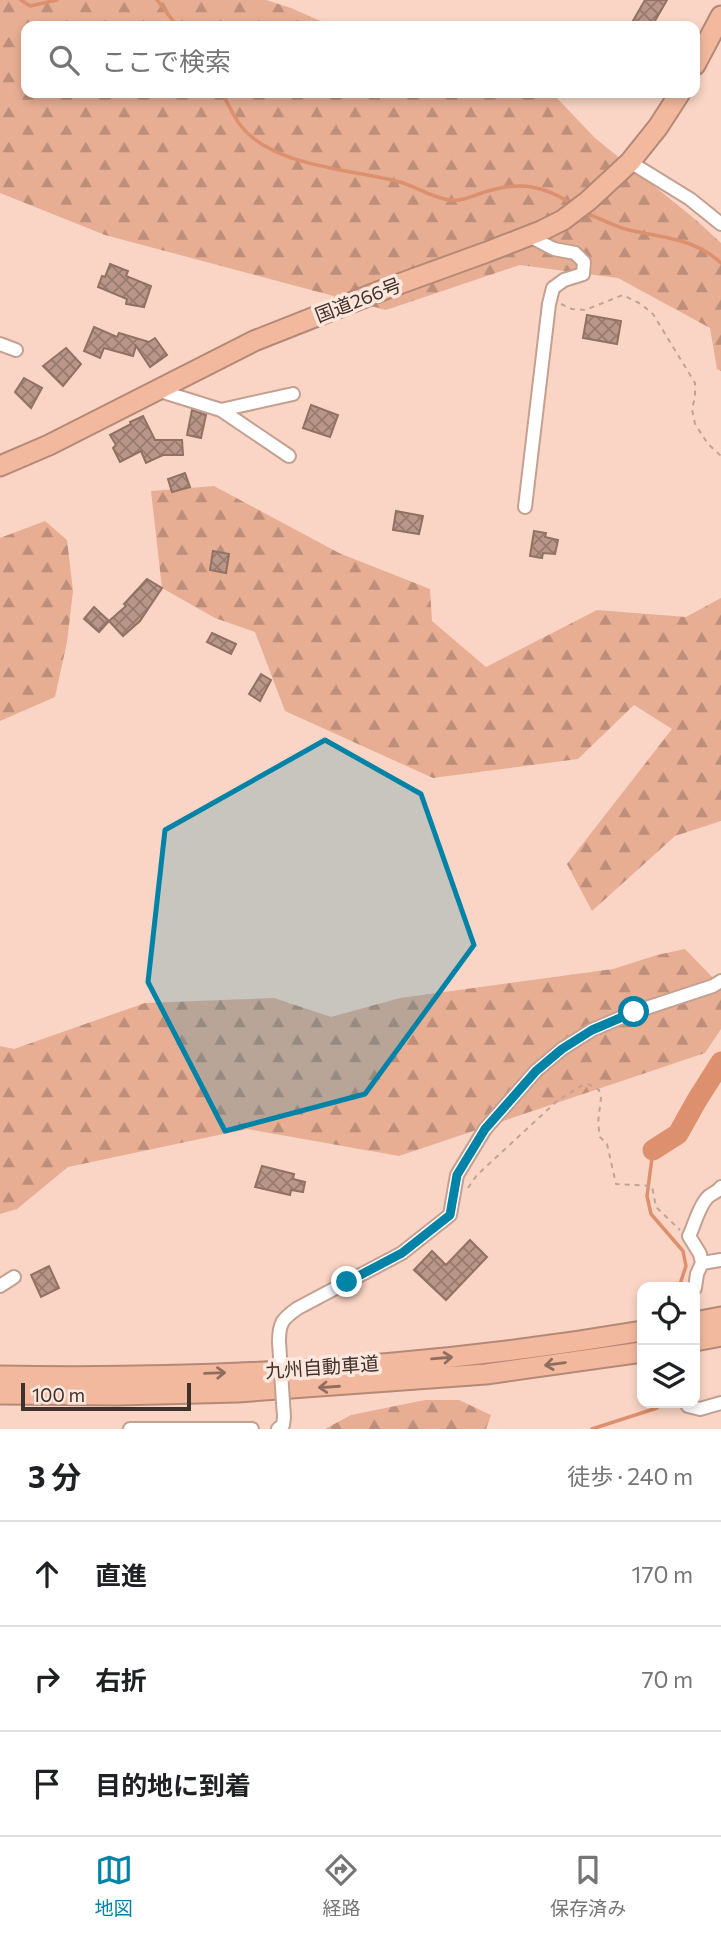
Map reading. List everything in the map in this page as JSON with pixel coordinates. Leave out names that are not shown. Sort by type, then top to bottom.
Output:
[{"type":"highway","points":[[700,56],[721,16]]},
{"type":"highway","name":"国道266号","points":[[0,466],[50,445],[254,341],[530,236],[563,220],[630,162],[677,98]]},
{"type":"highway","name":"九州自動車道","points":[[0,1376],[278,1372],[470,1356],[635,1332]]},
{"type":"highway","name":"九州自動車道","points":[[0,1394],[239,1392],[486,1374],[633,1353]]},
{"type":"street","points":[[630,162],[690,198],[721,224]]},
{"type":"street","points":[[525,507],[549,304],[553,288],[564,280],[583,274],[584,262],[575,253],[554,249],[530,236]]},
{"type":"street","points":[[0,344],[16,350]]},
{"type":"street","points":[[157,390],[221,410],[289,456]]},
{"type":"street","points":[[281,1423],[279,1326],[286,1316],[402,1253],[450,1215],[457,1175],[485,1129],[536,1071],[562,1049],[592,1030],[634,1012],[721,981]]},
{"type":"street","points":[[696,1282],[702,1263],[690,1236],[702,1206],[709,1195],[721,1187]]},
{"type":"street","points":[[702,1263],[721,1260]]},
{"type":"street","points":[[0,1286],[14,1277]]},
{"type":"street","points":[[696,1408],[721,1403]]},
{"type":"street","points":[[131,1429],[252,1429]]},
{"type":"path","points":[[549,304],[563,304],[572,309],[585,310],[624,295],[641,303],[653,314],[695,383],[692,410],[695,424],[708,444],[721,456]]},
{"type":"path","points":[[463,1195],[477,1175],[557,1101],[588,1084],[599,1090],[600,1137],[607,1144],[616,1184],[652,1186],[659,1211],[683,1234],[690,1236]]},
{"type":"highlighted area","points":[[325,740],[421,794],[474,945],[365,1094],[225,1131],[148,982],[165,830]]},
{"type":"green space","points":[[0,0],[266,0],[321,21],[21,21],[21,98],[557,98],[595,138],[721,243],[721,371],[717,369],[710,328],[618,278],[520,265],[386,310],[105,235],[0,193]]},
{"type":"green space","points":[[214,486],[339,553],[430,589],[432,621],[486,667],[597,610],[686,617],[721,598],[721,821],[675,836],[592,911],[567,864],[672,729],[634,705],[578,759],[433,778],[285,711],[255,632],[215,618],[162,588],[151,491]]},
{"type":"green space","points":[[45,521],[67,540],[73,591],[67,642],[55,697],[0,721],[0,538]]},
{"type":"green space","points":[[685,949],[721,986],[721,1029],[705,1053],[399,1156],[247,1129],[68,1167],[17,1209],[0,1214],[0,1046],[14,1049],[145,1003],[274,998],[331,1017],[400,998],[613,969]]},
{"type":"green space","points":[[425,1400],[459,1400],[491,1415],[486,1429],[325,1429],[351,1415]]},
{"type":"building","points":[[645,0],[667,0],[655,21],[633,21]]},
{"type":"building","points":[[110,264],[128,271],[126,276],[151,286],[144,307],[126,304],[127,299],[98,287]]},
{"type":"building","points":[[587,315],[621,321],[617,344],[583,338]]},
{"type":"building","points":[[94,327],[117,337],[119,333],[149,342],[155,338],[167,355],[150,367],[136,346],[133,356],[104,348],[100,358],[84,351]]},
{"type":"building","points":[[66,348],[81,364],[63,386],[43,366]]},
{"type":"building","points":[[24,378],[42,388],[31,408],[15,392]]},
{"type":"building","points":[[311,405],[338,415],[330,437],[303,428]]},
{"type":"building","points":[[192,410],[206,415],[201,438],[187,435]]},
{"type":"building","points":[[143,416],[155,440],[182,440],[183,455],[163,455],[146,463],[141,451],[120,462],[113,448],[116,445],[110,435]]},
{"type":"building","points":[[185,473],[190,487],[172,492],[168,479]]},
{"type":"building","points":[[396,511],[423,516],[419,534],[393,530]]},
{"type":"building","points":[[534,531],[546,533],[545,537],[558,540],[555,554],[543,553],[542,558],[530,556]]},
{"type":"building","points":[[213,551],[229,554],[226,573],[210,570]]},
{"type":"building","points":[[147,579],[162,588],[140,621],[123,636],[109,621],[126,606],[124,604]]},
{"type":"building","points":[[94,607],[109,621],[99,632],[84,619]]},
{"type":"building","points":[[212,633],[236,644],[231,654],[207,642]]},
{"type":"building","points":[[261,674],[271,680],[260,701],[249,694]]},
{"type":"building","points":[[262,1166],[294,1174],[293,1179],[305,1182],[303,1192],[291,1190],[290,1195],[255,1187]]},
{"type":"building","points":[[470,1240],[487,1257],[446,1300],[414,1270],[432,1251],[446,1265]]},
{"type":"building","points":[[49,1266],[59,1288],[41,1297],[31,1275]]},
{"type":"waterway","points":[[21,0],[30,6],[57,0]]},
{"type":"waterway","points":[[157,0],[173,21]]},
{"type":"waterway","points":[[225,98],[238,122],[255,140],[293,158],[400,182],[450,200],[522,186],[550,192],[569,202]]},
{"type":"waterway","points":[[588,214],[624,229],[666,237],[700,248],[721,263]]},
{"type":"waterway","points":[[653,1150],[678,1134],[721,1062]]},
{"type":"waterway","points":[[653,1150],[647,1196],[651,1214],[683,1251],[686,1266],[681,1282]]},
{"type":"waterway","points":[[592,1429],[657,1408]]},
{"type":"route","points":[[347,1282],[402,1253],[450,1215],[457,1175],[485,1129],[536,1071],[562,1049],[592,1030],[634,1012]]}]
